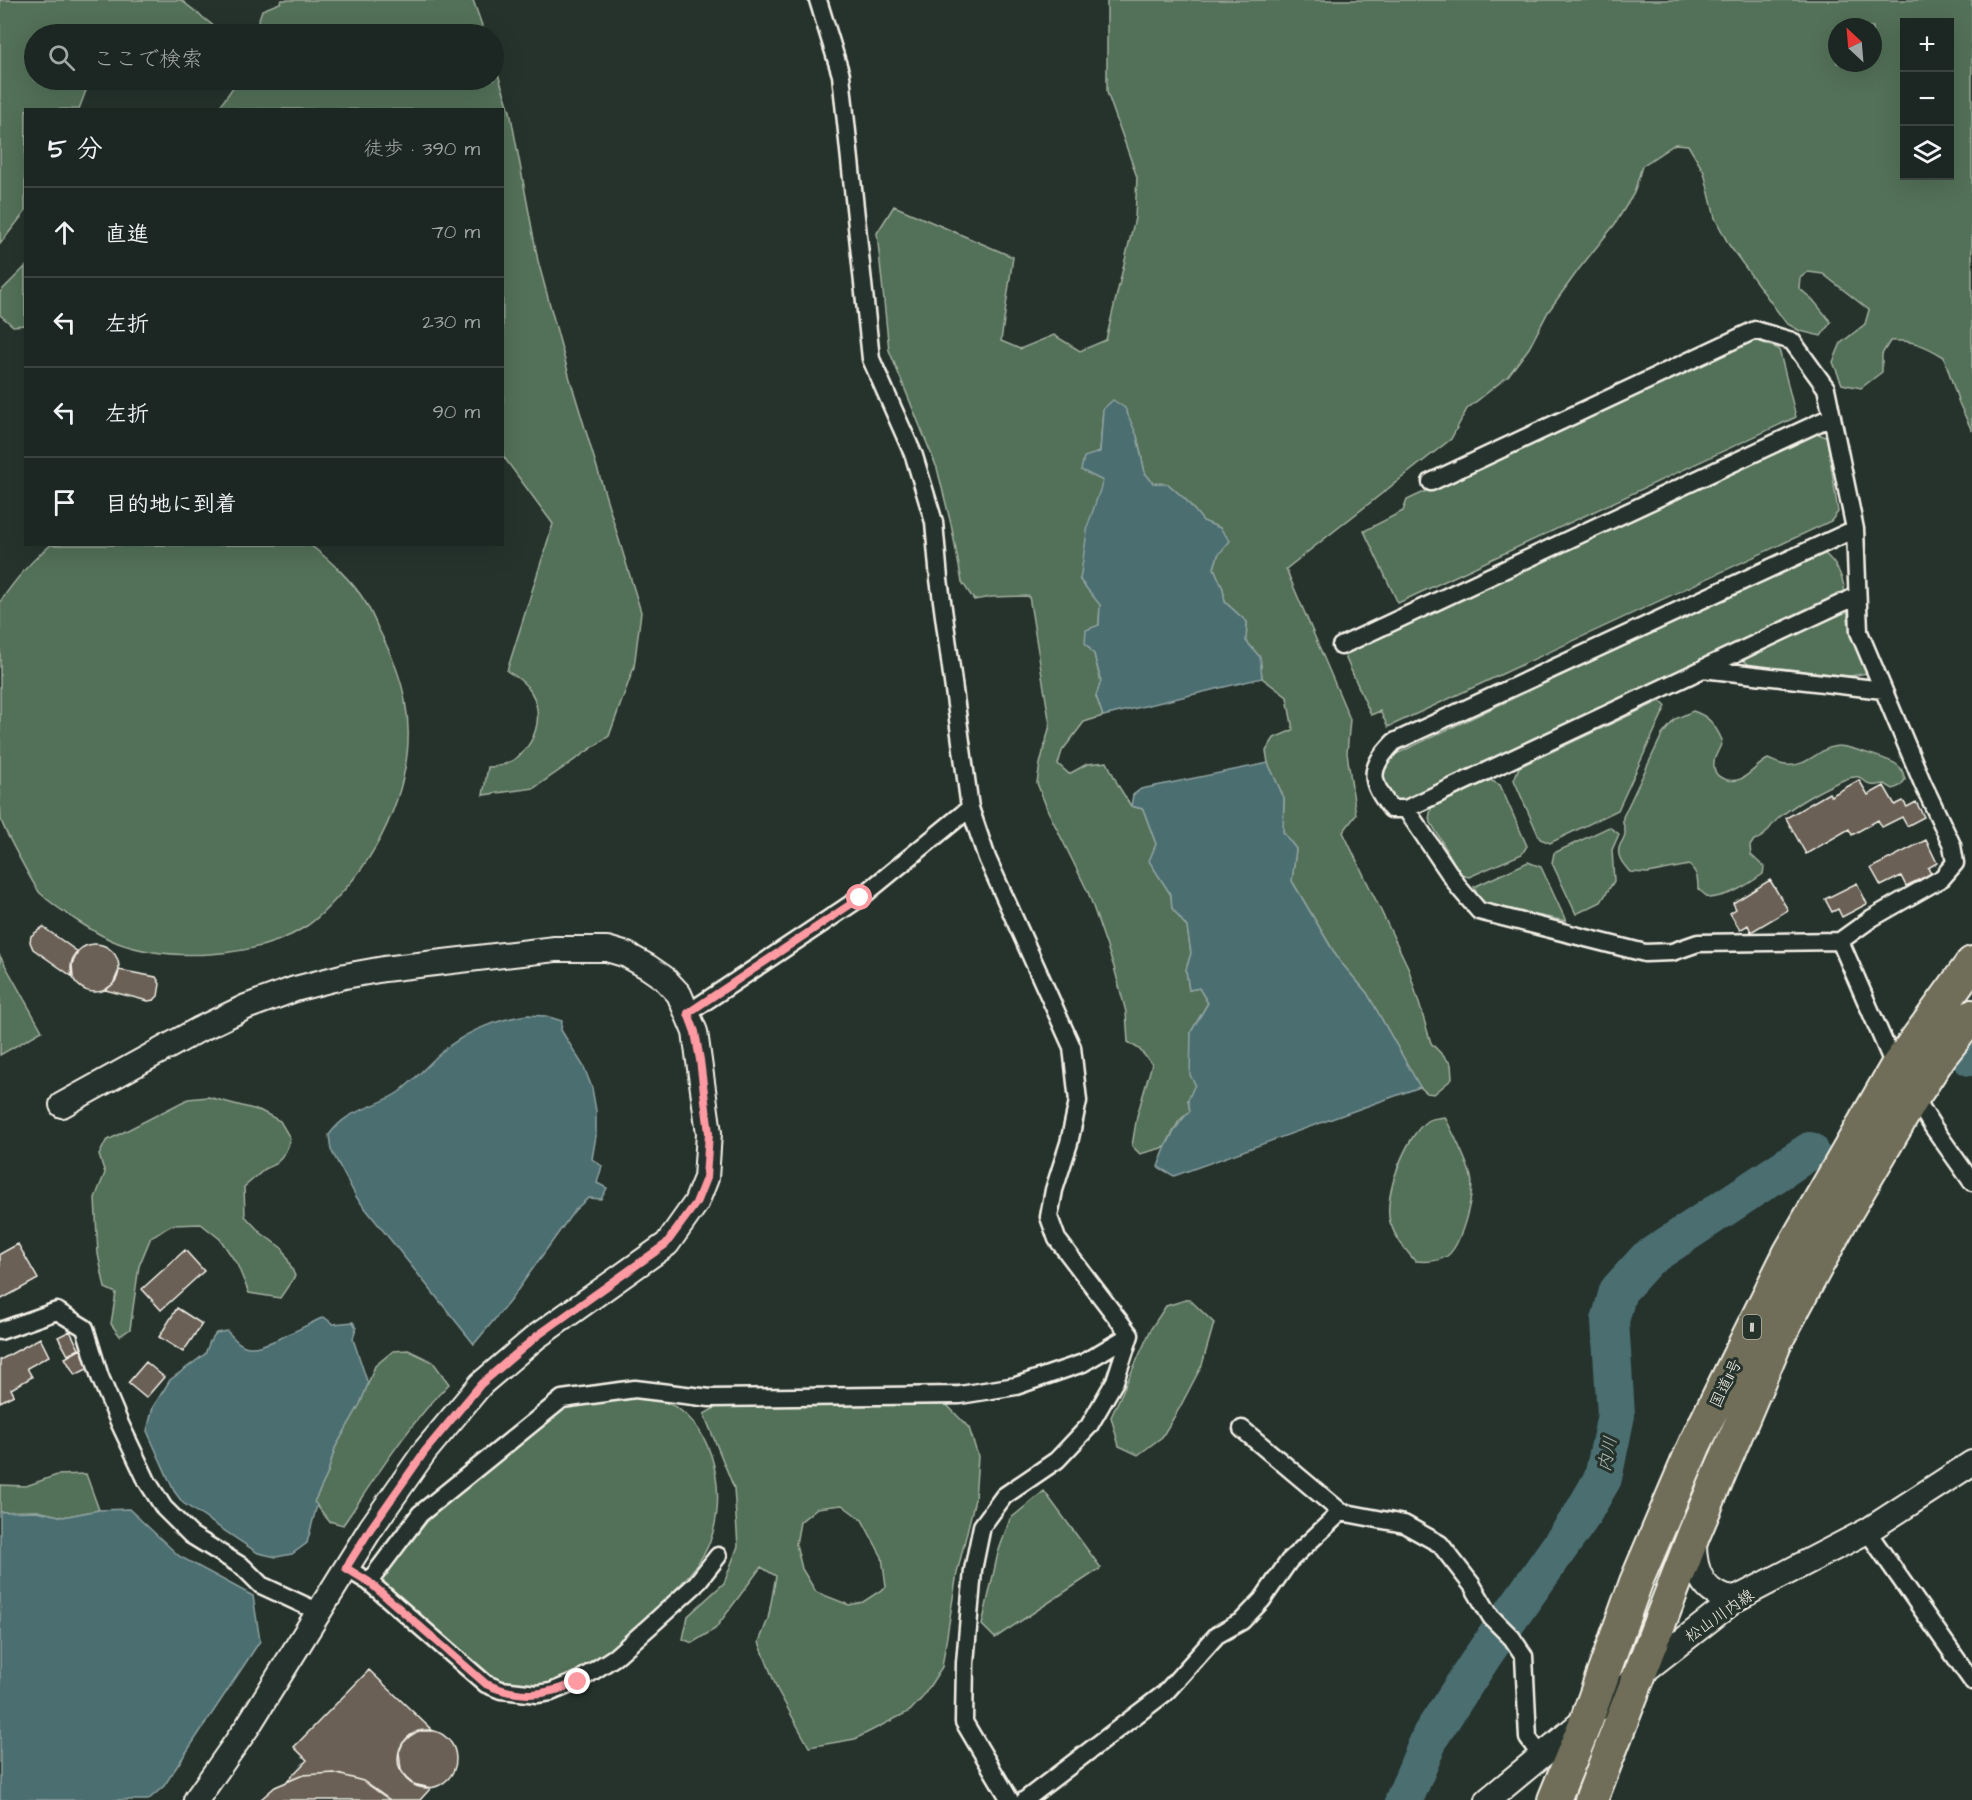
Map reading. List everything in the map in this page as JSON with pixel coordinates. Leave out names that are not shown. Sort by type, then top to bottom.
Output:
[{"type":"highway","name":"国道11号","points":[[1554,1800],[1587,1719],[1636,1582],[1695,1444],[1789,1254],[1895,1070],[1972,963]]},
{"type":"highway","name":"国道11号","points":[[1591,1800],[1694,1534],[1775,1343],[1842,1219],[1914,1096],[1941,1055],[1972,1016]]},
{"type":"street","points":[[818,0],[841,75],[871,359],[914,456],[934,522],[939,579],[970,808],[987,858],[1072,1047],[1078,1101],[1049,1217],[1057,1239],[1131,1335]]},
{"type":"street","points":[[1406,809],[1460,889],[1479,910],[1645,953],[1672,952],[1698,943],[1840,941],[1872,918],[1942,878],[1955,863],[1953,845],[1923,784],[1859,632],[1854,529],[1826,388],[1792,341],[1755,330],[1431,482]]},
{"type":"street","points":[[1341,646],[1831,417]]},
{"type":"street","points":[[1854,529],[1394,742],[1380,756],[1374,773],[1377,791],[1391,809],[1406,809],[1857,596]]},
{"type":"street","points":[[1703,669],[1883,690]]},
{"type":"street","points":[[688,1013],[860,898],[970,808]]},
{"type":"street","points":[[1840,941],[1895,1070],[1972,1182]]},
{"type":"street","points":[[62,1105],[198,1030],[246,1007],[325,981],[384,969],[555,949],[607,948],[627,955],[664,978],[679,994],[695,1032],[709,1133],[706,1178],[696,1203],[666,1244],[537,1336],[481,1384],[425,1451],[371,1528],[248,1726],[196,1800]]},
{"type":"street","points":[[0,1331],[57,1311],[85,1328],[100,1377],[120,1424],[147,1481],[164,1508],[191,1535],[243,1567],[261,1585],[319,1612]]},
{"type":"street","points":[[369,1582],[420,1514],[562,1399],[635,1389],[710,1398],[960,1395],[1016,1386],[1083,1363],[1131,1335]]},
{"type":"street","points":[[1010,1800],[964,1722],[965,1663],[973,1570],[982,1526],[1004,1496],[1057,1460],[1089,1426],[1115,1382],[1131,1335]]},
{"type":"street","points":[[1242,1429],[1341,1512],[1404,1524],[1440,1544],[1472,1585],[1491,1617],[1512,1638],[1524,1656],[1528,1738],[1541,1756]]},
{"type":"street","name":"松山川内線","points":[[1488,1800],[1639,1675],[1736,1599],[1867,1531],[1972,1463]]},
{"type":"street","points":[[1025,1800],[1165,1693],[1216,1635],[1242,1621],[1262,1599],[1288,1561],[1341,1512]]},
{"type":"street","points":[[1867,1531],[1972,1682]]},
{"type":"street","points":[[1694,1534],[1697,1570],[1703,1582],[1714,1593],[1724,1598],[1736,1599]]},
{"type":"street","points":[[346,1568],[369,1582],[486,1684],[501,1690],[537,1694],[551,1692],[578,1682],[615,1657],[695,1585],[718,1556]]},
{"type":"green space","points":[[0,0],[181,0],[211,24],[24,24],[24,90],[86,90],[79,108],[24,108],[24,213],[0,244]]},
{"type":"green space","points":[[282,0],[473,0],[481,24],[257,24],[262,10]]},
{"type":"green space","points":[[1107,0],[1972,0],[1972,431],[1959,403],[1944,357],[1918,344],[1890,341],[1882,354],[1882,372],[1861,388],[1842,384],[1833,362],[1841,343],[1865,324],[1869,310],[1823,274],[1808,272],[1800,278],[1799,288],[1813,300],[1831,322],[1821,336],[1800,331],[1786,323],[1729,245],[1715,218],[1704,172],[1688,145],[1675,144],[1642,166],[1634,193],[1615,224],[1548,312],[1529,348],[1508,376],[1467,409],[1451,439],[1286,569],[1350,719],[1347,753],[1356,815],[1343,832],[1408,967],[1431,1043],[1451,1064],[1452,1079],[1434,1094],[1427,1093],[1420,1087],[1367,993],[1338,959],[1292,881],[1296,849],[1283,832],[1284,798],[1268,763],[1266,751],[1274,738],[1293,730],[1287,697],[1262,678],[1260,657],[1246,641],[1247,622],[1225,602],[1223,589],[1214,568],[1218,555],[1220,528],[1203,521],[1186,500],[1168,484],[1153,483],[1145,473],[1137,436],[1103,409],[1100,452],[1103,481],[1080,580],[1100,604],[1094,654],[1101,682],[1096,696],[1103,716],[1084,722],[1062,751],[1058,764],[1069,774],[1087,764],[1107,762],[1131,806],[1143,809],[1156,844],[1150,862],[1171,895],[1172,908],[1187,927],[1191,953],[1186,970],[1189,990],[1199,988],[1208,1003],[1191,1032],[1196,1084],[1188,1100],[1190,1111],[1179,1121],[1165,1147],[1140,1154],[1132,1146],[1137,1116],[1152,1064],[1139,1049],[1128,1042],[1126,1012],[1114,967],[1088,892],[1048,811],[1037,783],[1050,725],[1029,596],[974,600],[962,582],[937,468],[889,350],[877,233],[894,206],[1013,257],[1001,341],[1020,349],[1054,335],[1080,351],[1106,340],[1135,218],[1137,177],[1107,92]]},
{"type":"green space","points":[[231,90],[503,90],[510,111],[538,261],[570,379],[641,612],[634,667],[609,736],[534,788],[483,795],[488,767],[513,760],[523,752],[536,730],[538,717],[531,692],[507,671],[553,524],[504,457],[504,108],[219,108]]},
{"type":"green space","points":[[24,268],[24,325],[13,326],[0,315],[0,292]]},
{"type":"green space","points":[[1753,339],[1779,349],[1796,417],[1398,603],[1364,531],[1403,511],[1407,500]]},
{"type":"green space","points":[[1817,433],[1827,438],[1838,512],[1831,521],[1388,727],[1380,711],[1371,715],[1344,654]]},
{"type":"green space","points":[[50,546],[311,546],[340,571],[359,593],[387,645],[401,682],[408,726],[407,751],[396,800],[375,847],[346,888],[311,923],[286,937],[239,951],[213,954],[163,953],[139,949],[109,939],[67,914],[40,893],[1,820],[0,776],[0,602],[37,557]]},
{"type":"green space","points":[[1824,553],[1839,572],[1845,595],[1395,805],[1386,792],[1382,776],[1392,756],[1817,554]]},
{"type":"green space","points":[[1848,605],[1848,623],[1865,659],[1868,673],[1850,676],[1751,666],[1744,661],[1752,650]]},
{"type":"green space","points":[[1660,701],[1666,706],[1618,810],[1550,843],[1540,839],[1514,780],[1519,767]]},
{"type":"green space","points":[[1693,711],[1711,722],[1722,740],[1714,765],[1717,774],[1722,778],[1736,780],[1742,778],[1768,759],[1783,765],[1794,765],[1807,761],[1831,747],[1838,746],[1867,753],[1896,764],[1901,769],[1905,780],[1893,789],[1885,784],[1871,785],[1859,777],[1852,777],[1812,795],[1795,806],[1777,819],[1766,833],[1754,840],[1750,846],[1751,855],[1764,867],[1763,874],[1731,893],[1709,898],[1698,889],[1694,870],[1689,865],[1648,873],[1630,872],[1619,853],[1625,835],[1623,817],[1662,735],[1675,719]]},
{"type":"green space","points":[[1490,780],[1500,785],[1527,846],[1522,854],[1469,877],[1461,875],[1429,819],[1431,808]]},
{"type":"green space","points":[[1609,827],[1619,834],[1612,850],[1614,881],[1601,902],[1576,914],[1552,863],[1554,853]]},
{"type":"green space","points":[[1528,862],[1541,867],[1566,921],[1490,906],[1479,899],[1474,887]]},
{"type":"green space","points":[[0,956],[42,1031],[0,1055]]},
{"type":"green space","points":[[208,1097],[261,1111],[280,1121],[290,1138],[286,1151],[276,1164],[265,1169],[244,1187],[245,1216],[261,1233],[283,1249],[295,1276],[280,1298],[249,1293],[237,1264],[220,1239],[201,1224],[172,1225],[151,1237],[139,1266],[130,1329],[120,1336],[111,1324],[116,1293],[105,1288],[98,1254],[95,1198],[105,1173],[99,1155],[106,1141],[188,1099]]},
{"type":"green space","points":[[1445,1117],[1469,1169],[1472,1185],[1469,1207],[1462,1231],[1447,1256],[1436,1260],[1415,1261],[1401,1243],[1390,1222],[1390,1198],[1393,1183],[1404,1153],[1419,1129],[1427,1121]]},
{"type":"green space","points":[[1189,1299],[1214,1323],[1202,1365],[1162,1437],[1138,1455],[1119,1446],[1111,1417],[1152,1327],[1166,1306]]},
{"type":"green space","points":[[408,1350],[433,1362],[449,1384],[406,1434],[343,1525],[329,1521],[314,1502],[327,1475],[335,1448],[360,1404],[375,1366],[393,1351]]},
{"type":"green space","points":[[636,1397],[670,1404],[693,1422],[711,1455],[716,1474],[717,1513],[707,1548],[685,1580],[649,1616],[592,1664],[571,1678],[550,1685],[527,1688],[499,1683],[485,1675],[378,1583],[431,1517],[471,1479],[567,1403]]},
{"type":"green space","points":[[720,1405],[947,1405],[969,1428],[978,1456],[975,1499],[957,1573],[942,1667],[922,1698],[910,1711],[855,1739],[809,1747],[777,1689],[759,1642],[768,1619],[776,1576],[761,1567],[715,1629],[692,1643],[683,1639],[688,1616],[724,1583],[738,1546],[734,1488],[704,1414]],"holes":[[[842,1505],[862,1520],[882,1557],[886,1587],[863,1602],[849,1605],[816,1592],[802,1569],[796,1544],[800,1522],[817,1508]]]},
{"type":"green space","points":[[86,1474],[99,1510],[63,1517],[37,1511],[0,1512],[0,1485],[26,1486],[57,1475]]},
{"type":"green space","points":[[1044,1491],[1101,1568],[995,1638],[982,1625],[998,1553],[1010,1519]]},
{"type":"water","points":[[1113,400],[1125,408],[1137,436],[1145,473],[1153,483],[1168,484],[1186,500],[1203,521],[1220,528],[1230,541],[1218,555],[1214,568],[1223,589],[1225,602],[1247,622],[1246,641],[1260,657],[1262,678],[1103,716],[1096,696],[1101,681],[1094,654],[1085,643],[1086,630],[1099,625],[1100,605],[1080,580],[1088,525],[1103,481],[1081,470],[1084,457],[1100,452],[1103,409]]},
{"type":"water","points":[[1268,763],[1284,798],[1283,832],[1296,849],[1292,881],[1338,959],[1367,993],[1420,1087],[1174,1176],[1158,1167],[1171,1137],[1190,1111],[1188,1100],[1195,1084],[1190,1075],[1191,1032],[1208,1003],[1199,988],[1189,990],[1186,970],[1191,953],[1187,927],[1172,908],[1171,895],[1149,861],[1156,844],[1143,809],[1131,806],[1133,795],[1141,789]]},
{"type":"water","points":[[527,1015],[546,1016],[562,1021],[561,1030],[584,1067],[592,1088],[596,1111],[596,1136],[592,1159],[602,1166],[597,1183],[607,1188],[601,1199],[588,1198],[574,1211],[509,1302],[474,1344],[357,1198],[331,1150],[329,1135],[353,1114],[399,1092],[452,1044],[493,1023]]},
{"type":"water","points":[[324,1317],[333,1324],[353,1322],[356,1327],[353,1339],[368,1384],[360,1404],[335,1448],[327,1475],[314,1502],[317,1505],[307,1543],[292,1554],[276,1557],[258,1553],[183,1503],[174,1491],[147,1431],[153,1407],[170,1380],[205,1354],[216,1333],[227,1331],[243,1345],[257,1347]]},
{"type":"water","points":[[129,1509],[179,1556],[253,1596],[260,1641],[164,1786],[148,1800],[0,1800],[0,1512],[37,1511],[63,1517],[99,1510]]},
{"type":"building","points":[[1859,780],[1868,795],[1884,786],[1895,805],[1903,801],[1907,807],[1916,802],[1924,817],[1907,826],[1902,817],[1882,827],[1878,820],[1852,835],[1849,829],[1806,854],[1786,818],[1829,793],[1831,796]]},
{"type":"building","points":[[1926,840],[1937,863],[1928,868],[1931,874],[1906,886],[1901,876],[1881,886],[1871,868]]},
{"type":"building","points":[[1770,880],[1788,910],[1751,932],[1748,925],[1740,930],[1730,913],[1736,909],[1733,903]]},
{"type":"building","points":[[1857,883],[1867,904],[1842,917],[1838,909],[1832,912],[1825,899]]},
{"type":"building","points":[[43,927],[78,952],[72,964],[73,977],[33,949],[30,942],[31,936]]},
{"type":"building","points":[[95,944],[112,951],[119,968],[112,985],[95,992],[78,985],[71,968],[78,951]]},
{"type":"building","points":[[119,970],[156,977],[160,984],[158,996],[148,1001],[105,990],[113,984]]},
{"type":"building","points":[[18,1244],[38,1279],[0,1300],[0,1254]]},
{"type":"building","points":[[185,1250],[204,1271],[161,1310],[142,1289]]},
{"type":"building","points":[[177,1308],[202,1324],[183,1352],[159,1337]]},
{"type":"building","points":[[70,1331],[79,1349],[68,1355],[58,1337]]},
{"type":"building","points":[[40,1338],[49,1356],[27,1368],[32,1377],[11,1389],[14,1395],[0,1402],[0,1360]]},
{"type":"building","points":[[81,1349],[91,1367],[75,1375],[65,1358]]},
{"type":"building","points":[[146,1362],[164,1377],[146,1398],[128,1383]]},
{"type":"building","points":[[369,1670],[433,1731],[418,1731],[403,1743],[399,1752],[401,1770],[406,1778],[413,1784],[431,1788],[420,1800],[390,1800],[363,1781],[334,1773],[303,1775],[286,1782],[307,1760],[294,1747]]},
{"type":"building","points":[[427,1730],[438,1732],[451,1743],[456,1759],[454,1770],[443,1783],[427,1788],[416,1786],[403,1775],[398,1759],[400,1748],[411,1735]]},
{"type":"building","points":[[334,1773],[363,1781],[390,1800],[260,1800],[275,1787],[303,1775]]},
{"type":"waterway","name":"内川","points":[[1404,1800],[1431,1735],[1484,1654],[1580,1518],[1603,1478],[1616,1415],[1610,1321],[1618,1291],[1647,1259],[1810,1151]]},
{"type":"route","points":[[578,1682],[565,1688],[537,1694],[515,1693],[486,1684],[369,1582],[346,1568],[425,1451],[481,1384],[537,1336],[666,1244],[696,1203],[706,1178],[709,1133],[700,1060],[695,1032],[688,1013],[860,898]]}]
